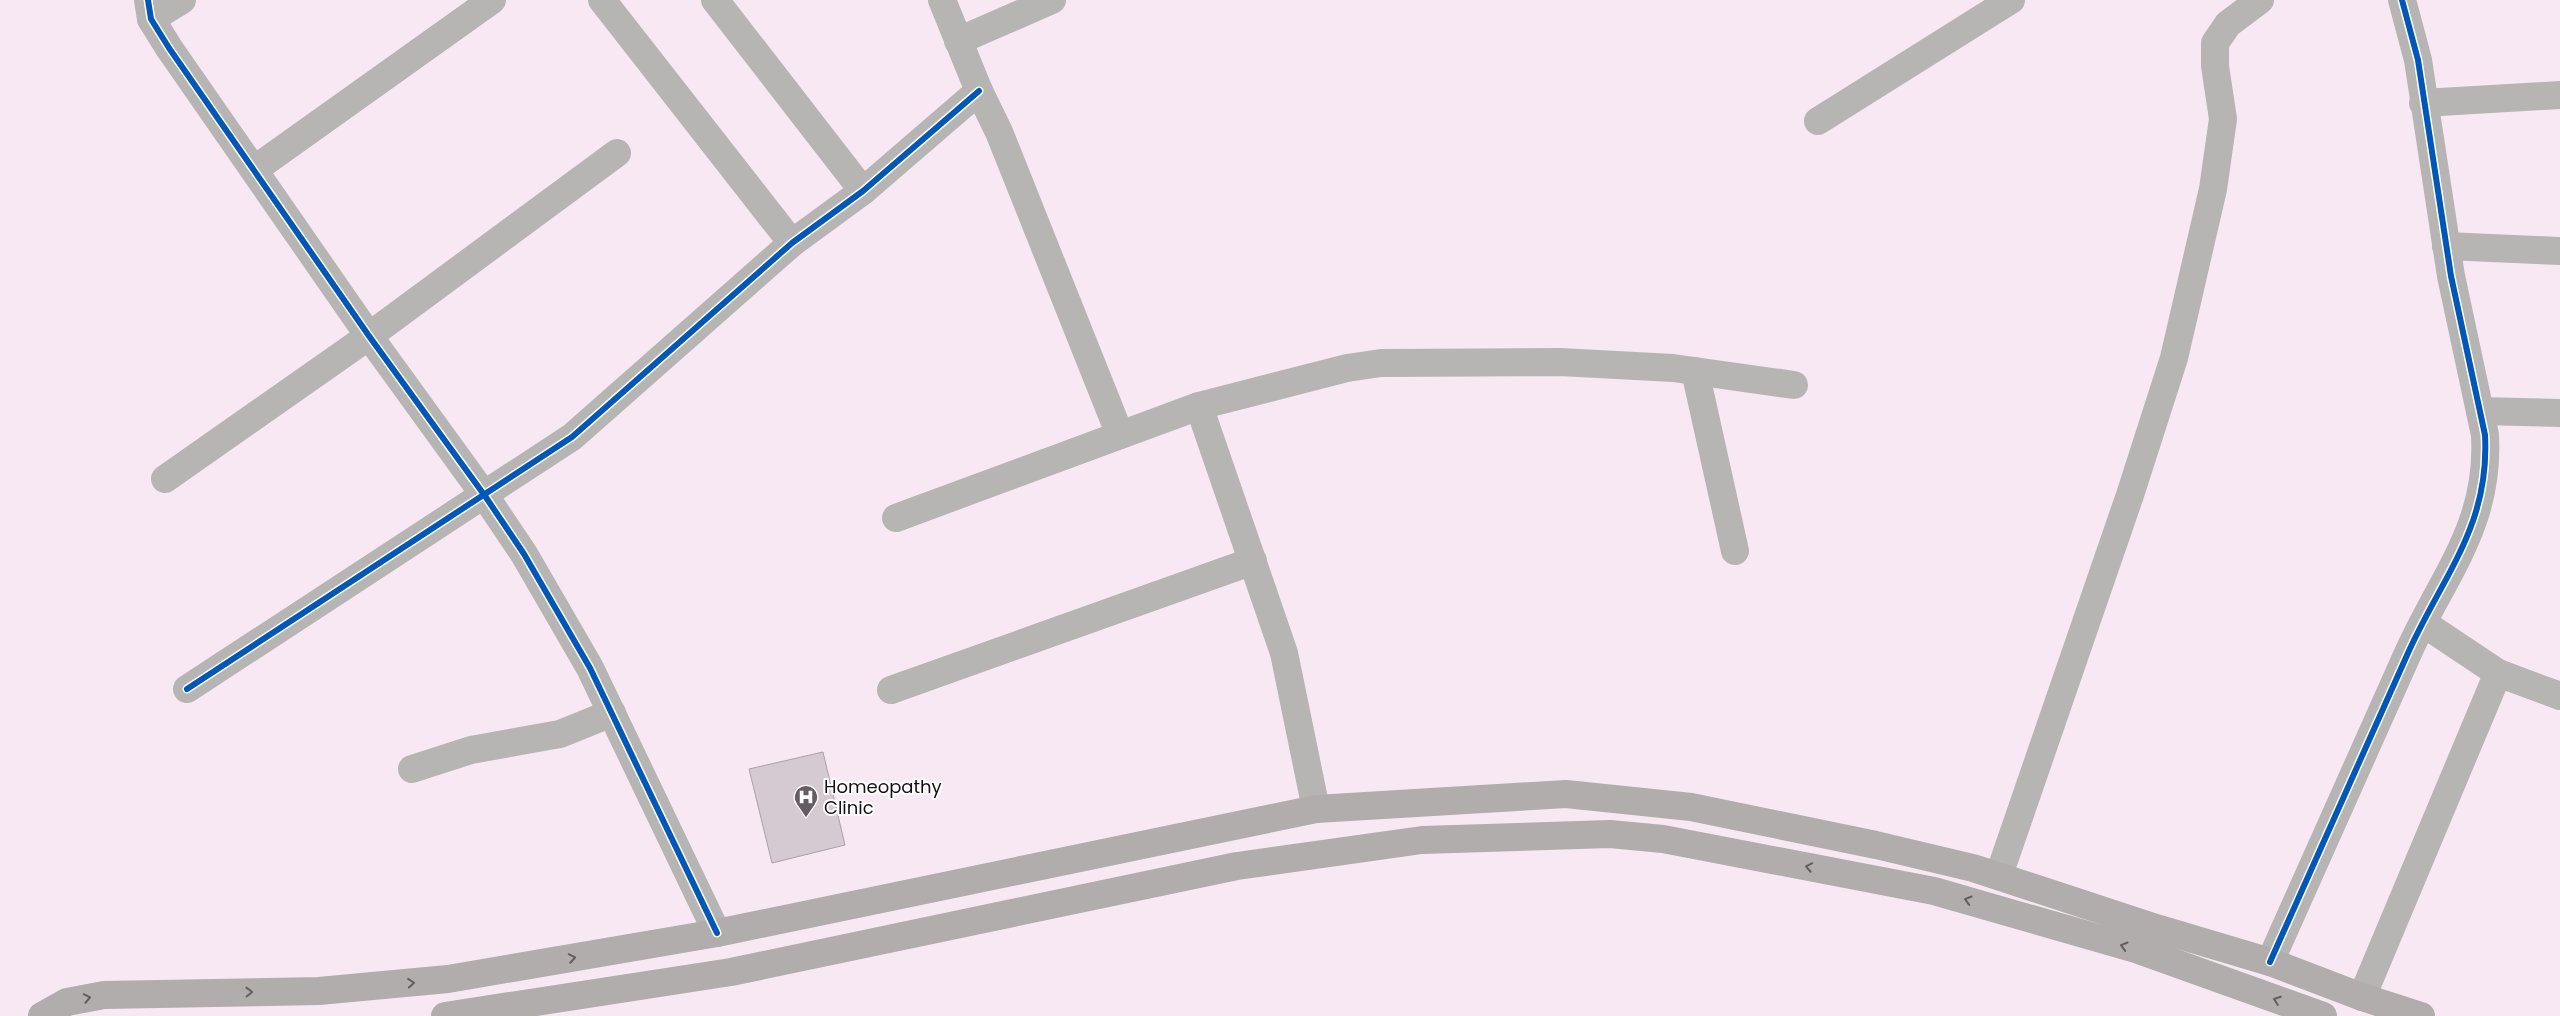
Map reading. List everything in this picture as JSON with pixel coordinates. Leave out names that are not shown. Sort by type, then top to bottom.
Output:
[{"type":"main road","points":[[42,1016],[67,1002],[104,995],[319,991],[448,979],[717,932],[1316,809],[1566,794],[1691,807],[1876,845],[2000,876],[2156,928],[2270,962],[2362,997],[2422,1016]]},
{"type":"main road","points":[[445,1016],[731,972],[1237,866],[1422,840],[1610,834],[1662,839],[1934,891],[2136,949],[2323,1016]]},
{"type":"street","points":[[182,0],[149,10],[168,48],[255,169],[369,336],[485,496],[524,554],[590,668],[717,932]]},
{"type":"street","points":[[255,169],[492,0]]},
{"type":"street","points":[[602,0],[792,243]]},
{"type":"street","points":[[715,0],[863,191]]},
{"type":"street","points":[[942,0],[979,91],[999,132],[1120,435]]},
{"type":"street","points":[[958,41],[1052,0]]},
{"type":"street","points":[[1818,121],[2011,0]]},
{"type":"street","points":[[2000,876],[2133,486],[2174,358],[2213,189],[2223,119],[2215,66],[2215,43],[2228,24],[2260,0]]},
{"type":"street","points":[[2270,962],[2423,623],[2463,547],[2480,503],[2486,455],[2480,411],[2446,246],[2418,60],[2402,0]]},
{"type":"street","points":[[187,689],[485,496],[572,437],[600,415],[792,243],[863,191],[979,91]]},
{"type":"street","points":[[2423,103],[2560,95]]},
{"type":"street","points":[[165,479],[369,336],[617,152]]},
{"type":"street","points":[[2446,246],[2560,251]]},
{"type":"street","points":[[896,518],[1199,406],[1347,368],[1381,363],[1535,361],[1695,371],[1794,385]]},
{"type":"street","points":[[1695,371],[1735,551]]},
{"type":"street","points":[[1199,406],[1284,653],[1316,809]]},
{"type":"street","points":[[2480,411],[2560,413]]},
{"type":"street","points":[[891,690],[1253,561]]},
{"type":"street","points":[[2423,623],[2498,673],[2560,696]]},
{"type":"street","points":[[2362,997],[2498,673]]},
{"type":"street","points":[[412,769],[471,750],[560,734],[612,713]]},
{"type":"building","points":[[823,752],[845,845],[772,863],[749,769]]},
{"type":"cycle path","points":[[148,0],[151,19],[169,48],[369,336],[485,496],[524,554],[590,668],[717,933]]},
{"type":"cycle path","points":[[2270,962],[2408,653],[2462,549],[2480,496],[2485,467],[2485,435],[2451,276],[2418,60],[2402,0]]},
{"type":"cycle path","points":[[187,689],[572,437],[792,243],[863,191],[979,91]]},
{"type":"place","name":"Homeopathy Clinic","points":[[806,818]]}]
